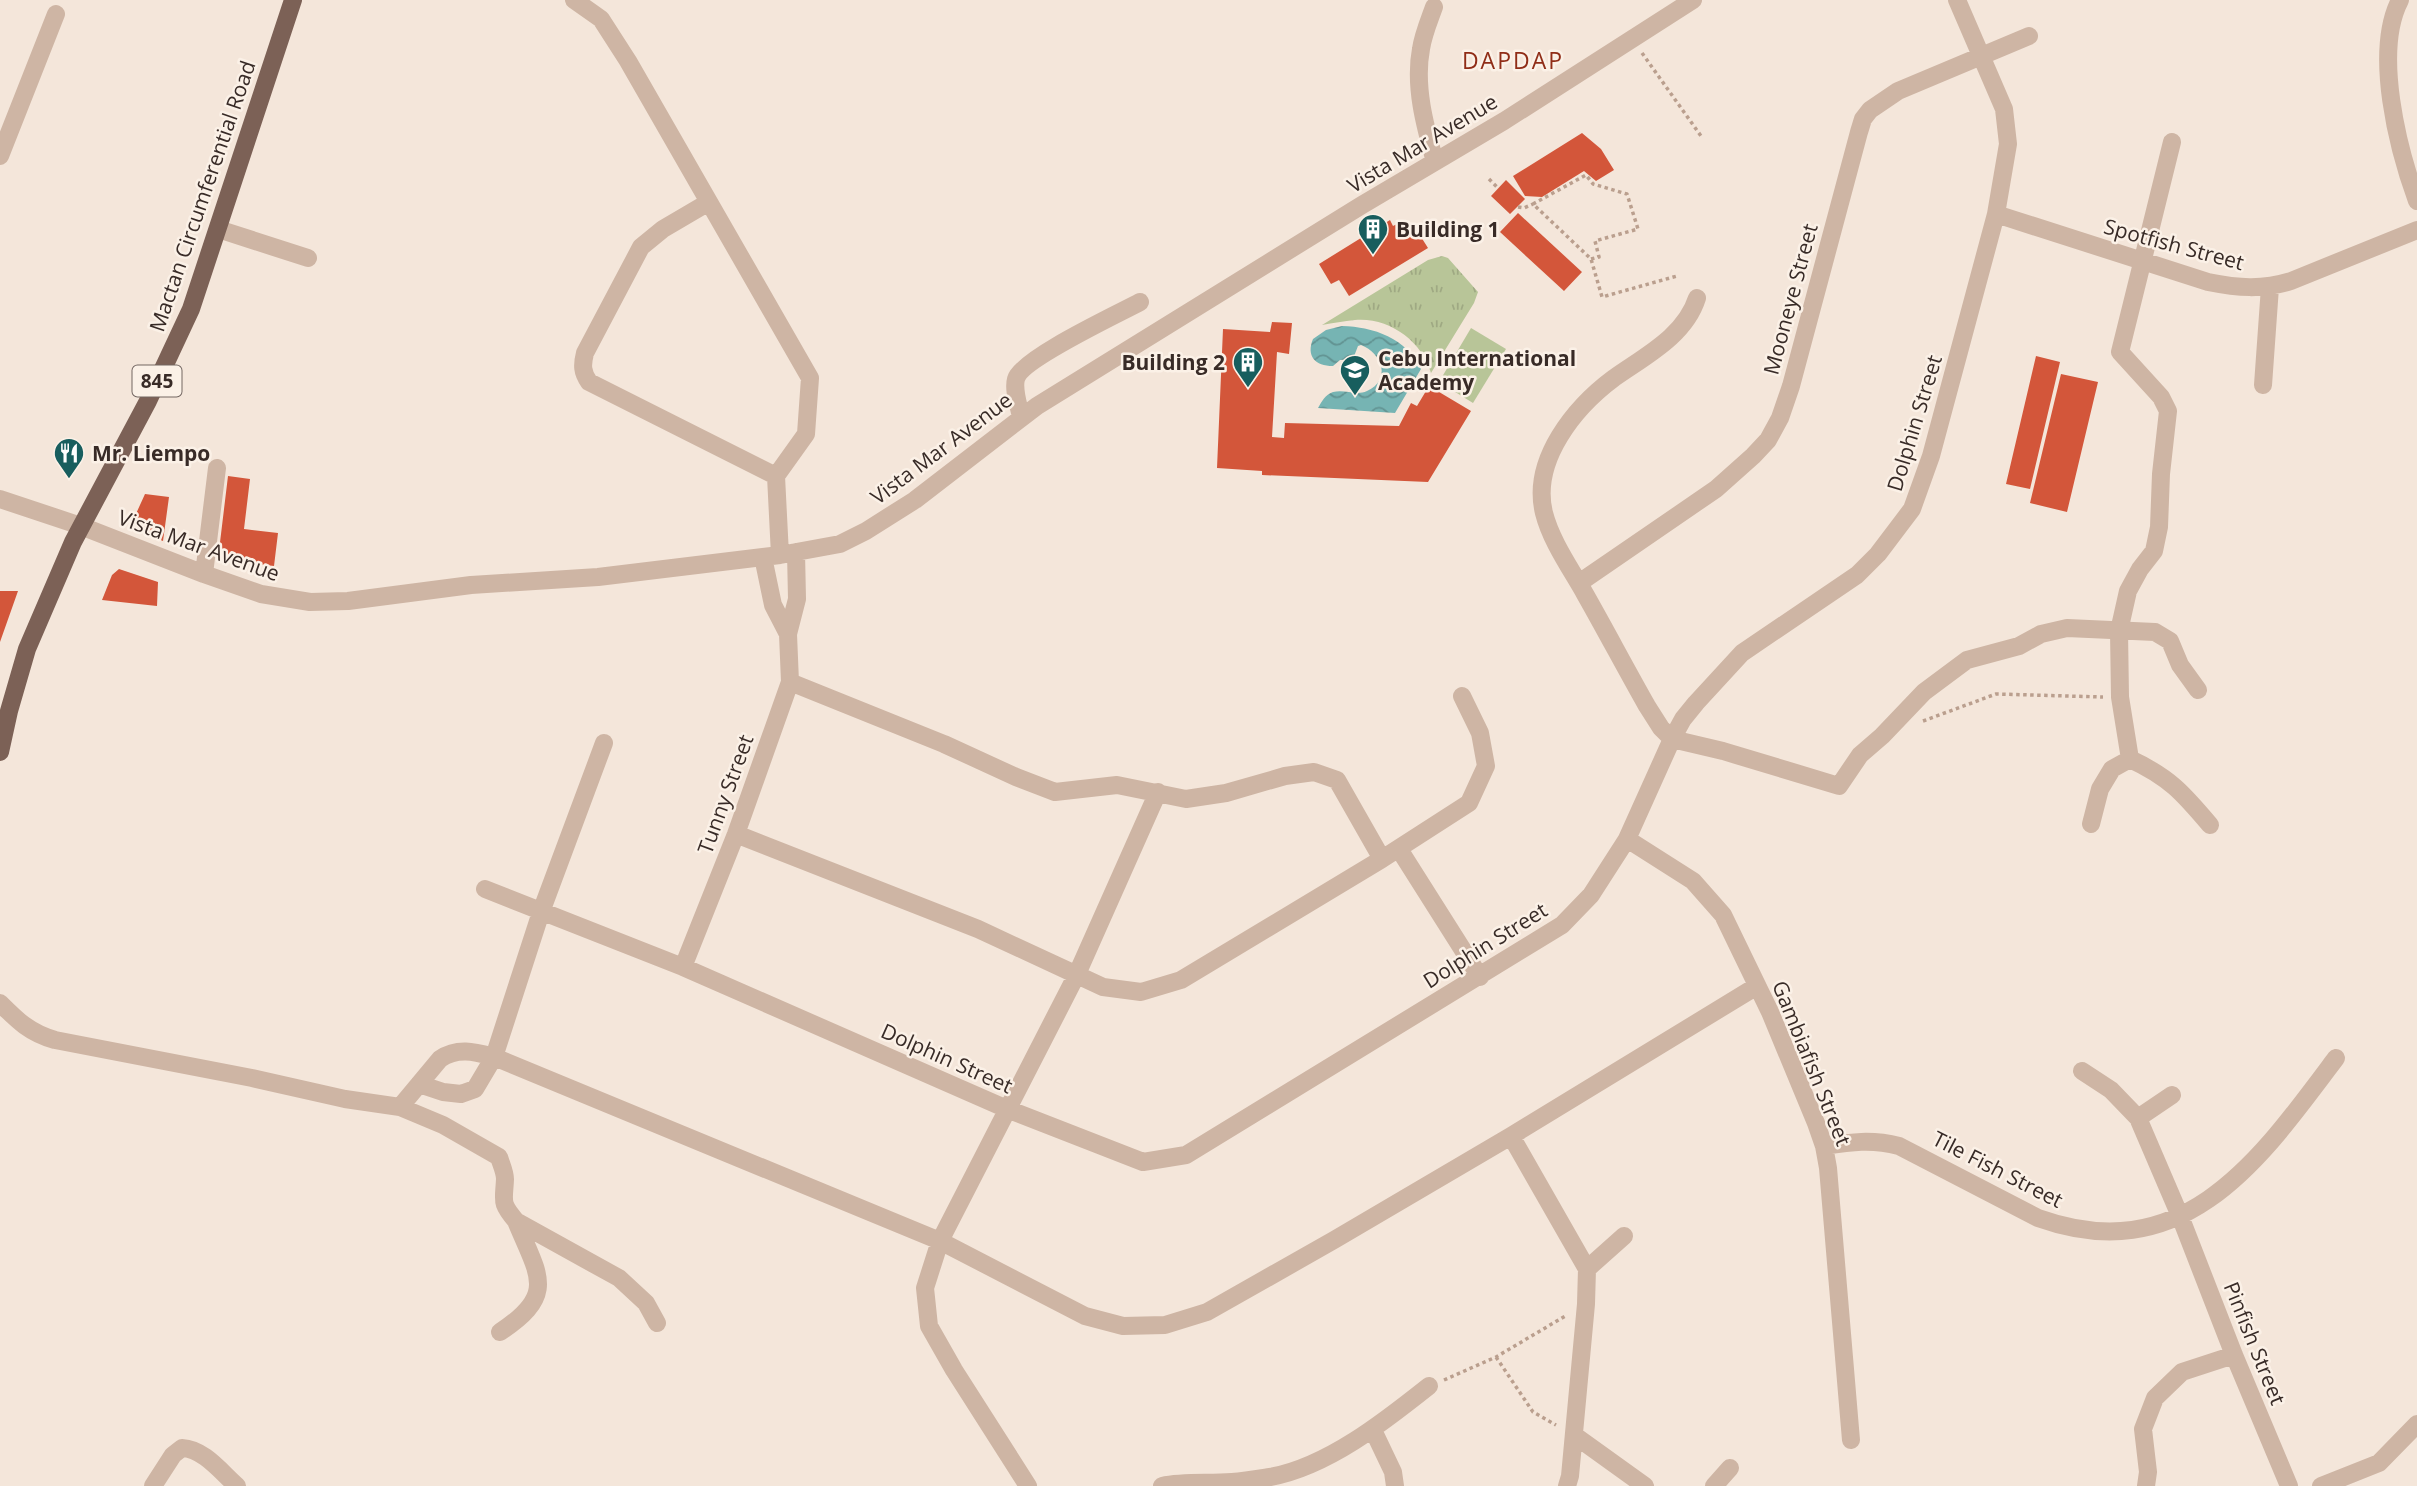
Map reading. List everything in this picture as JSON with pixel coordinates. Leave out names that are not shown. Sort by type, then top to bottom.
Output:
[{"type":"main road","name":"Mactan Circumferential Road","points":[[0,751],[27,649],[81,526],[148,401],[191,309],[293,0]]},
{"type":"street","points":[[574,0],[601,19],[628,61],[810,378],[806,434],[776,477],[780,555]]},
{"type":"street","name":"Vista Mar Avenue","points":[[0,499],[81,526],[204,574],[277,598],[310,602],[348,601],[471,585],[598,577],[780,555],[840,544],[866,531],[936,484],[1021,417],[1504,121],[1693,0]]},
{"type":"street","name":"Dolphin Street","points":[[485,889],[682,967],[1007,1109],[1143,1162],[1186,1155],[1546,936],[1577,911],[1604,877],[1627,839],[1672,739],[1684,719],[1726,668],[1762,638],[1813,607],[1857,575],[1878,554],[1912,509],[1931,456],[1996,214],[2008,144],[2004,109],[1957,0]]},
{"type":"street","points":[[2400,0],[2392,24],[2389,69],[2400,148],[2417,201]]},
{"type":"street","points":[[1434,7],[1421,48],[1418,80],[1426,131],[1435,162]]},
{"type":"street","points":[[0,156],[56,14]]},
{"type":"street","name":"Mooneye Street","points":[[1578,583],[1716,489],[1768,440],[1780,418],[1791,386],[1863,119],[1877,105],[1898,91],[2029,36]]},
{"type":"street","points":[[2130,759],[2120,697],[2119,631],[2128,591],[2154,551],[2159,527],[2161,474],[2168,411],[2161,397],[2120,352],[2172,142]]},
{"type":"street","points":[[709,202],[663,229],[641,247],[585,353],[582,364],[584,374],[589,382],[776,477]]},
{"type":"street","name":"Spotfish Street","points":[[1996,214],[2143,262],[2226,286],[2243,288],[2270,287],[2417,230]]},
{"type":"street","points":[[218,229],[308,258]]},
{"type":"street","points":[[2263,385],[2270,287]]},
{"type":"street","points":[[1697,299],[1693,312],[1672,336],[1605,386],[1572,419],[1550,456],[1542,483],[1544,513],[1578,583],[1647,706],[1661,728],[1672,739],[1723,751],[1839,786],[1860,755],[1924,692],[1967,660],[2019,646],[2041,634],[2067,628],[2155,632],[2169,641],[2180,665],[2198,690]]},
{"type":"street","points":[[1021,417],[1016,384],[1021,370],[1047,352],[1140,302]]},
{"type":"street","points":[[204,574],[217,468]]},
{"type":"street","name":"Tunny Street","points":[[780,555],[773,605],[788,634]]},
{"type":"street","name":"Tunny Street","points":[[682,967],[736,834],[790,682],[788,634],[797,599],[780,555]]},
{"type":"street","points":[[790,682],[1055,792],[1117,785],[1186,799],[1226,793],[1285,776],[1314,772],[1337,780],[1382,859]]},
{"type":"street","points":[[736,834],[978,929],[1103,987],[1141,992],[1181,980],[1399,849],[1469,803],[1486,766],[1480,733],[1462,696]]},
{"type":"street","points":[[419,1084],[443,1092],[461,1094],[475,1089],[494,1057],[541,912],[604,743]]},
{"type":"street","points":[[2091,824],[2100,789],[2112,769],[2130,759]]},
{"type":"street","points":[[2130,759],[2150,768],[2179,788],[2210,825]]},
{"type":"street","points":[[1028,1486],[929,1326],[925,1288],[940,1241],[1077,974],[1158,792]]},
{"type":"street","name":"Gambiafish Street","points":[[1627,839],[1693,881],[1723,915],[1758,986],[1824,1146],[1850,1440]]},
{"type":"street","points":[[1399,849],[1480,977]]},
{"type":"street","points":[[400,1107],[440,1059],[456,1051],[477,1052],[940,1241],[1085,1316],[1123,1326],[1166,1325],[1207,1312],[1511,1136],[1758,986]]},
{"type":"street","points":[[0,1003],[21,1024],[37,1035],[55,1041],[345,1099],[400,1107],[443,1125],[499,1157],[505,1178],[503,1206],[516,1221],[619,1278],[646,1303],[657,1323]]},
{"type":"street","name":"Tile Fish Street","points":[[1824,1146],[1858,1140],[1878,1140],[1899,1146],[2038,1218],[2060,1226],[2106,1232],[2149,1225],[2180,1216],[2222,1191],[2262,1153],[2336,1058]]},
{"type":"street","points":[[2082,1071],[2111,1090],[2138,1118],[2172,1095]]},
{"type":"street","name":"Pinfish Street","points":[[2138,1118],[2289,1486]]},
{"type":"street","points":[[1511,1136],[1587,1269],[1574,1435],[1567,1486]]},
{"type":"street","points":[[500,1332],[536,1301],[539,1285],[516,1221]]},
{"type":"street","points":[[1587,1269],[1624,1236]]},
{"type":"street","points":[[2146,1486],[2148,1472],[2143,1429],[2155,1398],[2182,1372],[2234,1355]]},
{"type":"street","points":[[1162,1486],[1177,1483],[1232,1482],[1274,1476],[1316,1461],[1373,1430],[1429,1387]]},
{"type":"street","points":[[2321,1486],[2379,1463],[2417,1424]]},
{"type":"street","points":[[1373,1430],[1393,1472],[1395,1486]]},
{"type":"street","points":[[1574,1435],[1645,1486]]},
{"type":"street","points":[[153,1486],[173,1455],[182,1448],[192,1448],[237,1486]]},
{"type":"street","points":[[1714,1486],[1730,1468]]},
{"type":"path","points":[[1633,40],[1701,136]]},
{"type":"path","points":[[1518,206],[1524,208],[1533,204],[1586,175],[1593,184],[1627,194],[1638,229],[1595,242],[1600,257],[1591,259]]},
{"type":"path","points":[[1489,179],[1498,188]]},
{"type":"path","points":[[1533,204],[1591,259],[1602,297],[1676,276]]},
{"type":"path","points":[[1920,722],[1996,694],[2120,697]]},
{"type":"path","points":[[1429,1387],[1496,1357],[1586,1304]]},
{"type":"path","points":[[1496,1357],[1533,1412],[1574,1435]]},
{"type":"green space","points":[[1442,256],[1448,258],[1478,292],[1431,373],[1427,361],[1412,341],[1392,327],[1368,320],[1322,325],[1428,260]]},
{"type":"green space","points":[[1471,328],[1506,349],[1473,403],[1439,382]]},
{"type":"water","points":[[1342,326],[1366,329],[1388,336],[1415,358],[1421,369],[1395,413],[1318,408],[1333,392],[1367,391],[1375,386],[1382,374],[1379,360],[1361,345],[1358,346],[1353,359],[1340,360],[1333,366],[1321,364],[1314,359],[1311,350],[1313,339],[1326,330]]},
{"type":"building","points":[[1582,133],[1601,149],[1614,170],[1596,181],[1584,171],[1542,197],[1525,196],[1513,176]]},
{"type":"building","points":[[1506,180],[1525,199],[1510,214],[1491,196]]},
{"type":"building","points":[[1518,213],[1582,272],[1564,291],[1500,232]]},
{"type":"building","name":"Building 1","points":[[1390,220],[1393,226],[1401,222],[1408,233],[1416,229],[1428,248],[1349,296],[1339,280],[1331,284],[1319,264]]},
{"type":"building","points":[[1272,322],[1292,323],[1289,354],[1277,352],[1272,437],[1284,438],[1285,423],[1399,426],[1411,403],[1417,406],[1429,386],[1471,411],[1428,482],[1262,475],[1262,471],[1217,468],[1223,329],[1270,332]]},
{"type":"building","points":[[2036,356],[2060,362],[2030,489],[2006,484]]},
{"type":"building","points":[[2061,374],[2098,382],[2067,512],[2030,503]]},
{"type":"building","points":[[228,476],[250,479],[244,529],[278,533],[274,566],[218,559]]},
{"type":"building","points":[[145,494],[169,497],[163,541],[130,527]]},
{"type":"building","points":[[119,569],[158,582],[157,606],[102,600],[112,575]]},
{"type":"building","points":[[0,591],[18,591],[0,642]]},
{"type":"place","name":"Building 1","points":[[1373,256]]},
{"type":"place","name":"Building 2","points":[[1248,389]]},
{"type":"place","name":"Cebu International Academy","points":[[1355,397]]},
{"type":"place","name":"Mr. Liempo","points":[[69,480]]},
{"type":"district","name":"DAPDAP","points":[[1513,60]]}]
